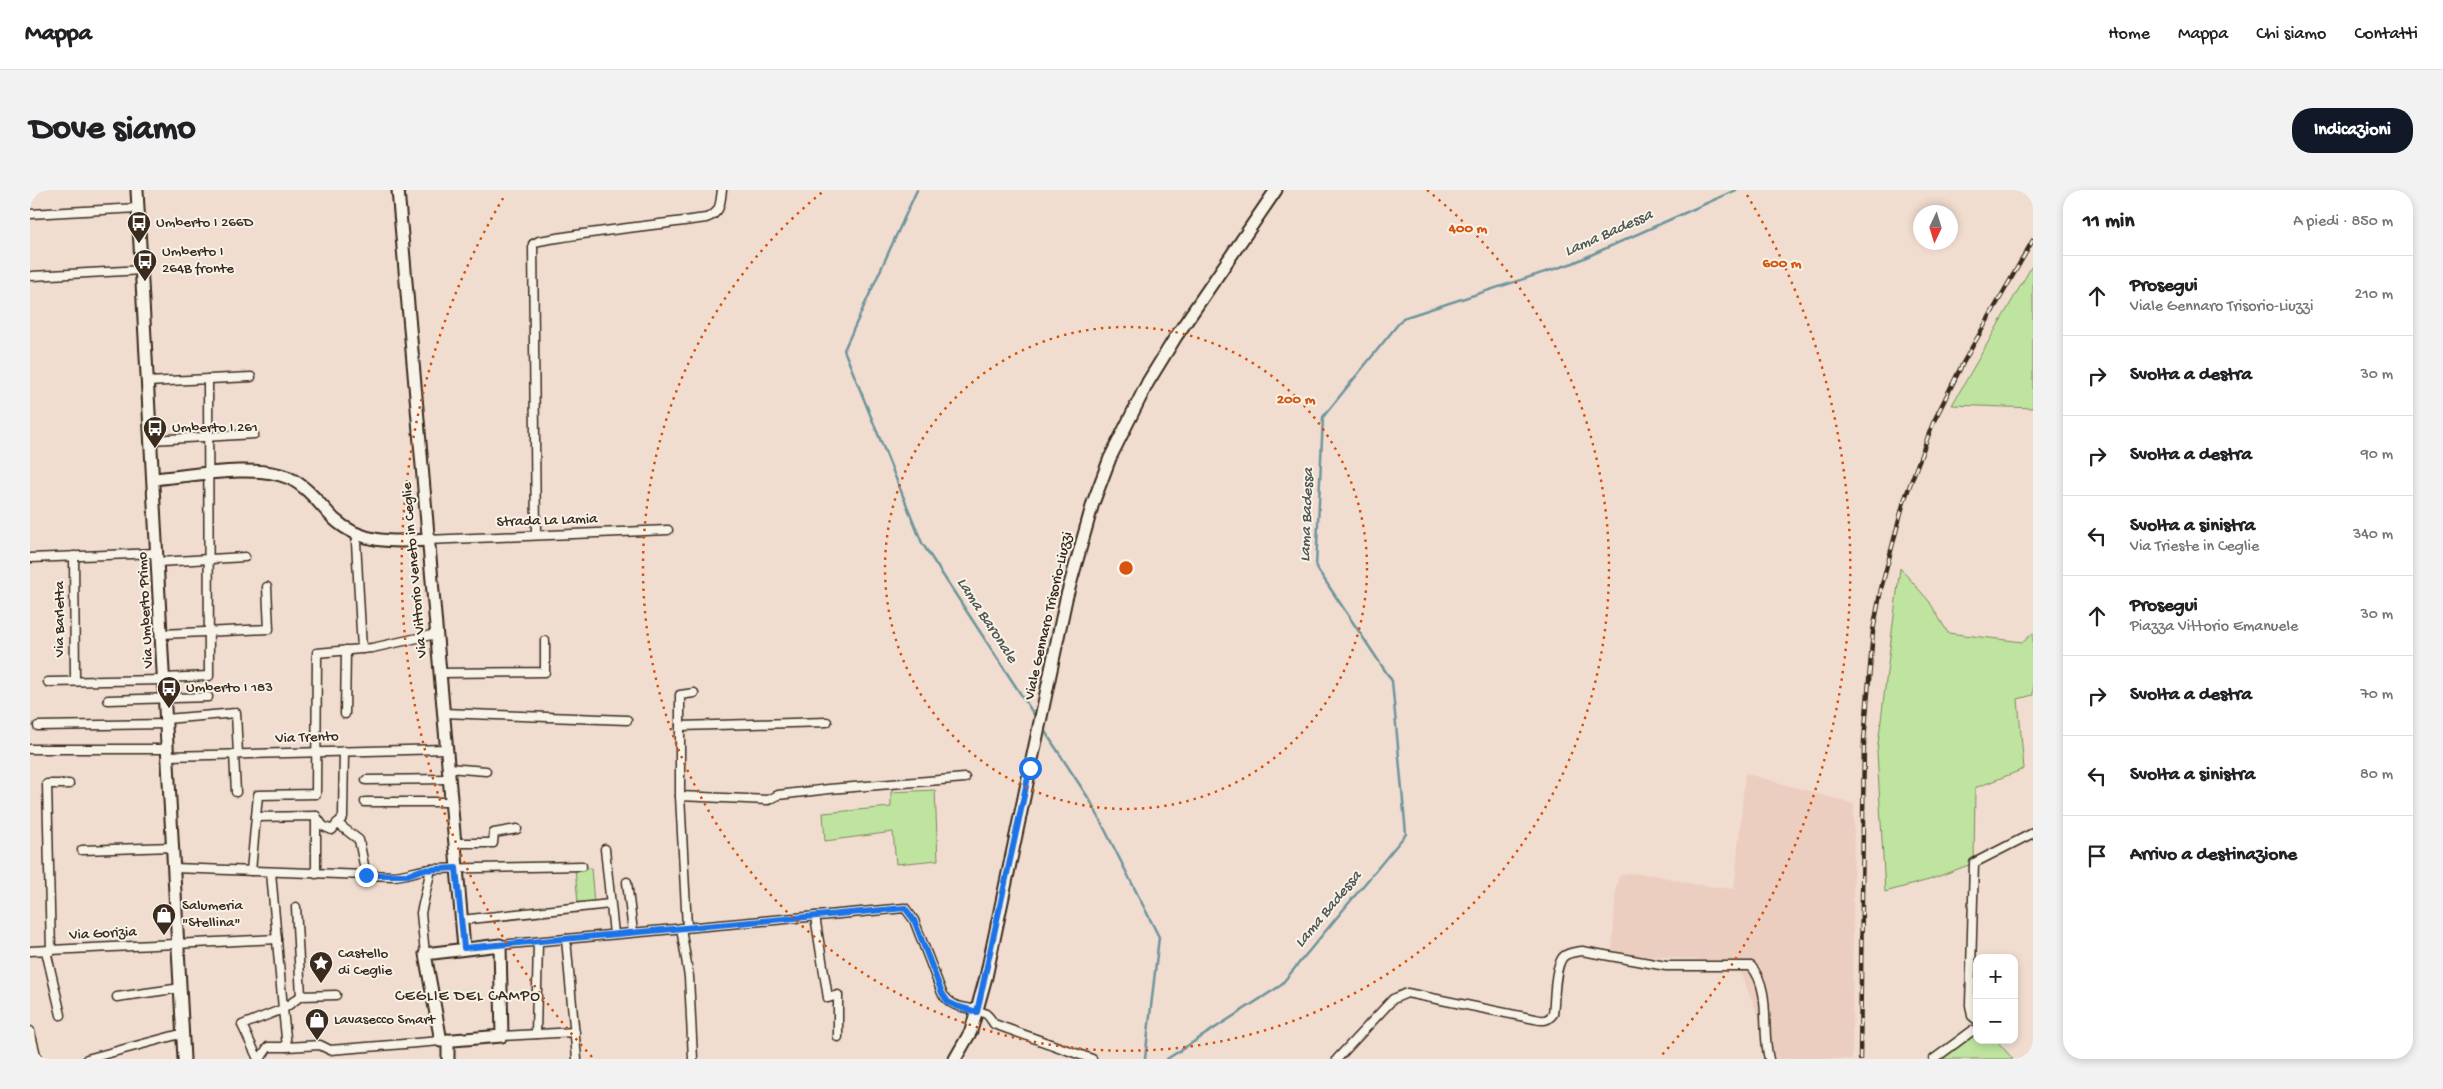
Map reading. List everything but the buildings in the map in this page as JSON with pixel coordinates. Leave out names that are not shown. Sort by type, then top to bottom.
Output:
[{"type":"main road","name":"Via Umberto Primo","points":[[137,190],[143,270],[147,382],[152,440],[184,1059]]},
{"type":"main road","name":"Via Vittorio Veneto in Ceglie","points":[[398,190],[464,948]]},
{"type":"main road","name":"Viale Gennaro Trisorio-Liuzzi","points":[[956,1059],[971,1031],[977,1012],[1066,599],[1079,550],[1110,458],[1148,382],[1276,190]]},
{"type":"main road","points":[[154,479],[265,472],[290,478],[309,492],[334,519],[359,535],[390,542],[427,540]]},
{"type":"main road","points":[[445,1041],[502,1036],[500,945],[425,954],[448,1059]]},
{"type":"street","points":[[536,534],[533,244],[539,241],[606,229],[642,227],[706,218],[715,215],[720,208],[722,190]]},
{"type":"street","points":[[30,214],[138,208]]},
{"type":"street","points":[[32,276],[143,270]]},
{"type":"street","points":[[147,382],[251,377]]},
{"type":"street","points":[[48,682],[209,676],[208,379]]},
{"type":"street","points":[[152,440],[254,434]]},
{"type":"street","name":"Strada La Lamia","points":[[427,540],[668,530]]},
{"type":"street","points":[[359,535],[356,542],[362,649]]},
{"type":"street","points":[[30,558],[74,556],[245,557]]},
{"type":"street","name":"Via Barletta","points":[[74,556],[75,681]]},
{"type":"street","points":[[162,634],[269,629],[267,586]]},
{"type":"street","points":[[251,871],[258,795],[316,794],[317,653],[362,649],[436,634]]},
{"type":"street","points":[[439,672],[545,672],[545,641]]},
{"type":"street","points":[[345,714],[346,650]]},
{"type":"street","points":[[693,1059],[689,977],[684,928],[680,796],[680,695],[694,693]]},
{"type":"street","points":[[108,700],[208,696]]},
{"type":"street","points":[[38,726],[167,721],[236,713],[236,792]]},
{"type":"street","points":[[443,714],[627,720]]},
{"type":"street","points":[[680,726],[827,722]]},
{"type":"street","name":"Via Trento","points":[[30,750],[236,754],[446,748]]},
{"type":"street","points":[[316,816],[324,826],[332,830],[343,817],[344,751]]},
{"type":"street","points":[[366,780],[486,771]]},
{"type":"street","points":[[680,796],[768,800],[778,795],[829,789],[965,778]]},
{"type":"street","points":[[61,1015],[48,951],[48,784],[69,784]]},
{"type":"street","points":[[365,802],[451,802]]},
{"type":"street","points":[[256,817],[316,816]]},
{"type":"street","points":[[316,816],[316,874]]},
{"type":"street","points":[[338,823],[359,840],[366,875]]},
{"type":"street","points":[[454,843],[493,843],[494,833],[517,829]]},
{"type":"street","points":[[1973,1017],[1970,1005],[1974,863],[2033,833]]},
{"type":"street","points":[[82,850],[173,847]]},
{"type":"street","points":[[605,850],[614,934]]},
{"type":"street","points":[[174,868],[316,874],[408,875],[421,870],[431,869],[582,866]]},
{"type":"street","points":[[425,954],[421,913],[431,869]]},
{"type":"street","points":[[272,872],[283,1009],[288,1047]]},
{"type":"street","points":[[627,882],[633,932]]},
{"type":"street","points":[[461,920],[610,904]]},
{"type":"street","points":[[296,907],[301,996]]},
{"type":"street","points":[[500,945],[905,908],[914,920],[942,993],[948,1002],[986,1014],[994,1024],[1092,1059]]},
{"type":"street","points":[[815,916],[828,998],[838,996],[838,1037]]},
{"type":"street","name":"Via Gorizia","points":[[30,951],[277,939]]},
{"type":"street","points":[[566,939],[577,1059]]},
{"type":"street","points":[[536,1034],[538,942]]},
{"type":"street","points":[[1337,1059],[1393,999],[1400,994],[1408,993],[1543,1021],[1550,1018],[1553,1014],[1559,967],[1563,957],[1571,952],[1582,951],[1666,966],[1751,966],[1756,972],[1763,993],[1769,1059]]},
{"type":"street","points":[[116,997],[181,988]]},
{"type":"street","points":[[336,995],[301,996],[283,1009],[242,1025],[259,1059],[268,1047],[320,1045],[330,1050],[445,1041]]},
{"type":"street","points":[[30,1031],[37,1059]]},
{"type":"street","points":[[502,1036],[575,1032]]},
{"type":"street","points":[[1934,1059],[1972,1032]]},
{"type":"street","points":[[87,1059],[110,1056],[184,1033]]},
{"type":"shaded area","points":[[1745,773],[1854,804],[1852,1059],[1776,1059],[1736,962],[1612,954],[1616,886],[1619,876],[1628,873],[1655,875],[1693,884],[1734,889]]},
{"type":"green space","points":[[2033,264],[2033,408],[1952,405]]},
{"type":"green space","points":[[1900,568],[1929,601],[1948,633],[2023,642],[2033,633],[2033,695],[2018,699],[2024,769],[1975,788],[1974,863],[1929,880],[1885,892],[1877,752]]},
{"type":"green space","points":[[935,790],[938,860],[896,864],[893,832],[825,841],[823,813],[891,807],[891,792]]},
{"type":"green space","points":[[591,868],[594,903],[578,904],[575,869]]},
{"type":"green space","points":[[1973,1032],[1973,1044],[2000,1044],[2013,1059],[1936,1059]]},
{"type":"waterway","name":"Lama Baronale","points":[[917,190],[844,350],[922,543],[1037,719]]},
{"type":"waterway","name":"Lama Badessa","points":[[1167,1059],[1280,986],[1406,834],[1392,681],[1316,567],[1323,417],[1403,318],[1573,263],[1736,190]]},
{"type":"waterway","name":"Lama Baronale","points":[[1042,727],[1091,802],[1159,937],[1145,1059]]},
{"type":"railway","points":[[1860,1059],[1864,741],[1873,631],[1881,589],[1904,501],[1933,423],[1963,363],[2033,240]]},
{"type":"place","name":"Umberto I 266D","points":[[139,244]]},
{"type":"place","name":"Umberto I 264B fronte","points":[[145,282]]},
{"type":"place","name":"Umberto I 261","points":[[155,449]]},
{"type":"place","name":"Umberto I 183","points":[[169,709]]},
{"type":"place","name":"Salumeria \"Stellina\"","points":[[164,936]]},
{"type":"place","name":"Castello di Ceglie","points":[[321,984]]},
{"type":"place","name":"Lavasecco Smart","points":[[317,1041]]},
{"type":"district","name":"CEGLIE DEL CAMPO","points":[[468,997]]},
{"type":"route","points":[[366,875],[408,875],[421,870],[456,868],[464,948],[905,908],[910,912],[914,920],[942,993],[948,1002],[977,1012],[1030,768]]}]
